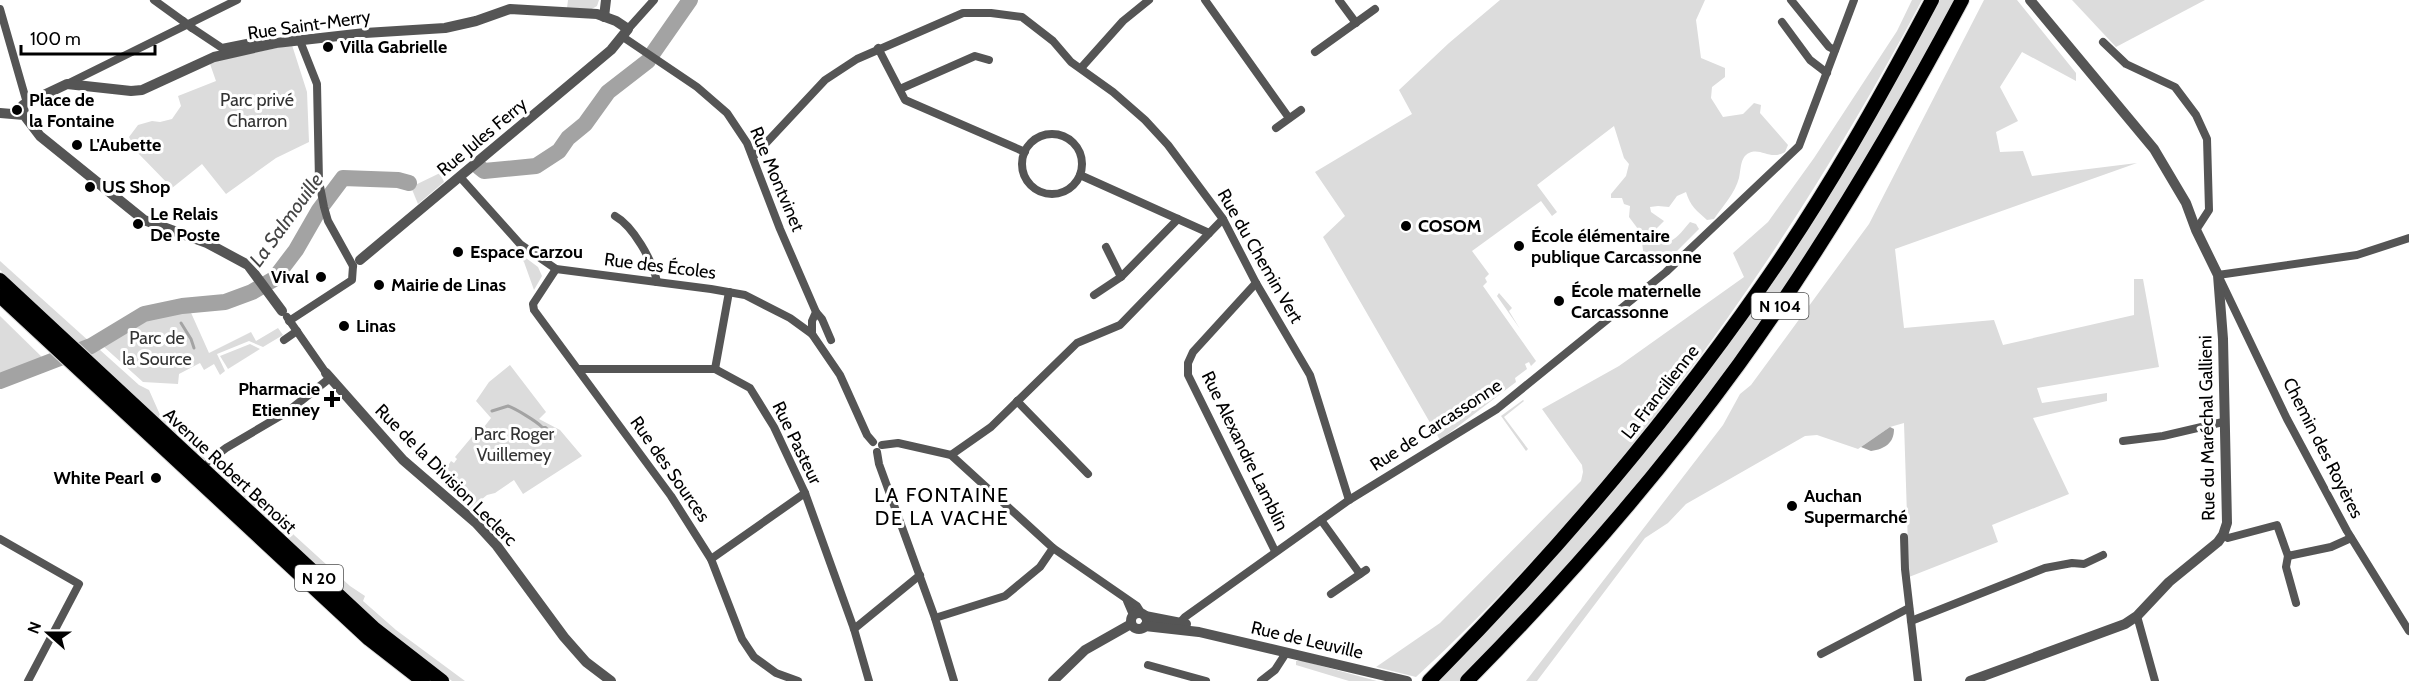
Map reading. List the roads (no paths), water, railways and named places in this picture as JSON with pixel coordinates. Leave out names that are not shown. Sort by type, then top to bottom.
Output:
[{"type":"main road","name":"La Francilienne","points":[[1429,681],[1508,600],[1578,522],[1654,430],[1717,348],[1761,287],[1867,121],[1932,0]]},
{"type":"main road","name":"N 104","points":[[1467,681],[1605,533],[1670,454],[1738,364],[1844,207],[1888,134],[1962,0]]},
{"type":"main road","name":"Avenue Robert Benoist","points":[[0,280],[62,346],[369,639],[423,681]]},
{"type":"main road","name":"Avenue Robert Benoist","points":[[0,297],[62,346]]},
{"type":"main road","name":"Avenue Robert Benoist","points":[[79,362],[375,629],[442,681]]},
{"type":"street","points":[[154,0],[221,47],[266,39],[276,43]]},
{"type":"street","points":[[5,112],[25,108],[67,84],[237,0]]},
{"type":"street","points":[[604,17],[606,0]]},
{"type":"street","points":[[625,33],[654,0]]},
{"type":"street","points":[[1081,68],[1123,21],[1149,0]]},
{"type":"street","points":[[1205,0],[1289,118]]},
{"type":"street","points":[[1339,0],[1356,23]]},
{"type":"street","points":[[1791,0],[1829,47],[1835,50]]},
{"type":"street","name":"Rue de Carcassonne","points":[[1178,625],[1185,616],[1349,500],[1497,409],[1666,272],[1799,146],[1854,0]]},
{"type":"street","points":[[2030,0],[2154,149],[2178,187],[2218,275],[2357,255],[2409,238]]},
{"type":"street","name":"Rue Saint-Merry","points":[[67,84],[123,91],[142,90],[214,57],[276,43],[365,33],[445,28],[476,21],[512,5],[597,14],[616,21],[625,33]]},
{"type":"street","points":[[0,9],[25,108]]},
{"type":"street","points":[[1315,52],[1376,9]]},
{"type":"street","name":"Rue du Chemin Vert","points":[[753,157],[825,80],[878,48],[963,13],[991,13],[1022,17],[1053,41],[1071,62],[1145,120],[1168,145],[1224,219],[1256,283],[1310,375],[1349,500]]},
{"type":"street","points":[[1782,22],[1810,60],[1827,73]]},
{"type":"street","name":"Rue Montvinet","points":[[625,33],[640,50],[697,87],[727,113],[753,157],[780,229],[816,312],[822,319],[831,340]]},
{"type":"street","name":"Rue Jules Ferry","points":[[357,263],[611,50],[625,33]]},
{"type":"street","points":[[286,316],[352,280],[357,263],[328,221],[319,181],[317,84],[300,41]]},
{"type":"street","points":[[2103,42],[2126,64],[2175,87],[2196,115],[2207,139],[2209,210],[2196,230]]},
{"type":"street","points":[[878,48],[905,100],[1025,152]]},
{"type":"street","points":[[900,89],[975,56],[989,60]]},
{"type":"street","name":"Rue de la Division Leclerc","points":[[25,108],[40,136],[144,220],[207,243],[248,265],[328,376],[403,460],[476,523],[497,546],[564,637],[586,662],[611,681]]},
{"type":"street","points":[[1275,128],[1301,110]]},
{"type":"street","points":[[1059,135],[1076,146],[1082,165],[1080,175],[1068,189],[1060,193],[1041,192],[1033,187],[1023,171],[1025,152],[1039,138],[1059,135]]},
{"type":"street","points":[[1080,175],[1209,234]]},
{"type":"street","name":"Rue des Écoles","points":[[460,177],[520,244],[556,269],[729,292],[761,302],[790,318],[812,334]]},
{"type":"street","points":[[615,216],[626,222],[654,268],[657,282]]},
{"type":"street","points":[[1094,295],[1121,276],[1178,219]]},
{"type":"street","points":[[951,455],[991,427],[1077,343],[1120,325],[1224,219]]},
{"type":"street","points":[[1106,247],[1121,276]]},
{"type":"street","name":"Rue des Sources","points":[[556,269],[533,304],[534,310],[671,496],[711,559],[742,639],[754,657],[776,673],[798,681]]},
{"type":"street","name":"Rue du Maréchal Gallieni","points":[[1970,681],[2125,624],[2137,616],[2169,582],[2218,542],[2223,535],[2227,510],[2223,422],[2223,339],[2218,275]]},
{"type":"street","name":"Chemin des Royères","points":[[2218,275],[2287,419],[2351,538],[2409,631]]},
{"type":"street","name":"Rue Alexandre Lamblin","points":[[1256,283],[1194,352],[1188,363],[1188,375],[1275,551]]},
{"type":"street","points":[[715,369],[729,292]]},
{"type":"street","points":[[816,312],[812,321],[812,334],[840,375],[867,435],[877,446],[879,464],[935,618],[954,681]]},
{"type":"street","points":[[284,340],[297,331]]},
{"type":"street","name":"Rue Pasteur","points":[[579,369],[715,369],[750,388],[774,428],[805,493],[854,629],[869,681]]},
{"type":"street","points":[[209,461],[226,448],[287,412],[328,376]]},
{"type":"street","points":[[1017,401],[1088,474]]},
{"type":"street","points":[[2123,441],[2163,436],[2223,422]]},
{"type":"street","points":[[877,446],[898,443],[951,455],[1053,548],[1137,606],[1139,619],[1085,650],[1053,681]]},
{"type":"street","points":[[711,559],[805,493]]},
{"type":"street","points":[[1321,520],[1363,572],[1331,594]]},
{"type":"street","points":[[2223,535],[2228,538],[2277,525],[2288,556],[2286,567],[2296,603]]},
{"type":"street","points":[[1904,537],[1909,608],[1918,681]]},
{"type":"street","points":[[2288,556],[2331,548],[2351,538]]},
{"type":"street","points":[[0,539],[79,584],[28,681]]},
{"type":"street","points":[[935,618],[1005,596],[1040,567],[1053,548]]},
{"type":"street","points":[[1911,621],[2045,568],[2072,563],[2084,564],[2103,555]]},
{"type":"street","points":[[854,629],[920,575]]},
{"type":"street","points":[[1821,654],[1909,608]]},
{"type":"street","points":[[2137,616],[2155,681]]},
{"type":"street","name":"Rue de Leuville","points":[[1139,619],[1193,626],[1199,632],[1407,681]]},
{"type":"street","points":[[1261,681],[1275,670],[1286,653]]},
{"type":"street","points":[[1148,665],[1181,678],[1206,681]]},
{"type":"waterway","name":"La Salmouille","points":[[653,53],[690,0]]},
{"type":"waterway","name":"La Salmouille","points":[[479,167],[484,171],[536,166],[559,151],[568,138],[585,124],[608,92],[648,61]]},
{"type":"waterway","name":"La Salmouille","points":[[0,381],[91,346],[144,314],[182,306],[225,302],[252,292],[274,279],[296,250],[319,210],[343,178],[398,180],[409,183]]},
{"type":"waterway","points":[[181,323],[194,348]]},
{"type":"waterway","points":[[492,411],[508,406],[526,415],[542,427]]},
{"type":"place","name":"Villa Gabrielle","points":[[328,47]]},
{"type":"place","name":"Place de la Fontaine","points":[[17,110]]},
{"type":"place","name":"L'Aubette","points":[[77,145]]},
{"type":"place","name":"US Shop","points":[[90,187]]},
{"type":"place","name":"Le Relais De Poste","points":[[138,224]]},
{"type":"place","name":"COSOM","points":[[1406,226]]},
{"type":"place","name":"École élémentaire publique Carcassonne","points":[[1519,246]]},
{"type":"place","name":"Espace Carzou","points":[[458,252]]},
{"type":"place","name":"Vival","points":[[321,277]]},
{"type":"place","name":"Mairie de Linas","points":[[379,285]]},
{"type":"place","name":"École maternelle Carcassonne","points":[[1559,301]]},
{"type":"place","name":"Linas","points":[[344,326]]},
{"type":"place","name":"Pharmacie Etienney","points":[[332,399]]},
{"type":"place","name":"White Pearl","points":[[156,478]]},
{"type":"place","name":"Auchan Supermarché","points":[[1792,506]]},
{"type":"district","name":"LA FONTAINE DE LA VACHE","points":[[942,506]]},
{"type":"park label","name":"Parc privé Charron","points":[[257,110]]},
{"type":"park label","name":"Parc de la Source","points":[[157,348]]},
{"type":"park label","name":"Parc Roger Vuillemey","points":[[514,444]]}]
